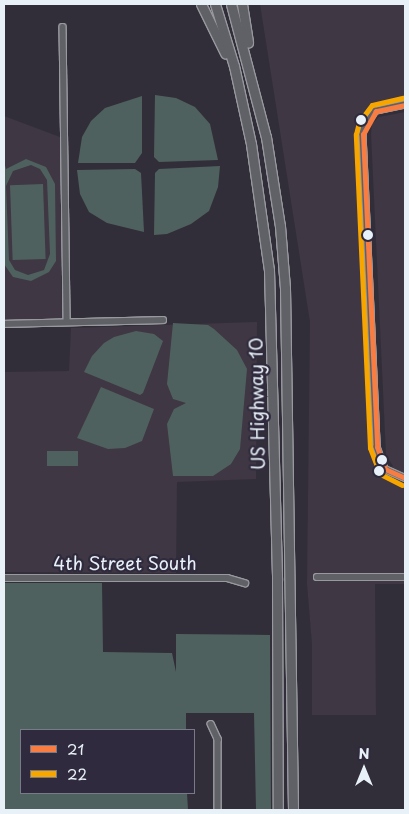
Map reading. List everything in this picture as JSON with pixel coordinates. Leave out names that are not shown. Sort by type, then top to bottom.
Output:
[{"type":"highway","points":[[201,4],[234,66]]},
{"type":"highway","name":"US Highway 10","points":[[215,4],[234,66],[257,178],[271,297],[278,810]]},
{"type":"highway","name":"US Highway 10","points":[[231,4],[258,98],[282,251],[289,426],[293,810]]},
{"type":"highway","points":[[242,4],[258,98]]},
{"type":"street","points":[[63,27],[66,322]]},
{"type":"street","points":[[405,105],[376,111],[365,126],[363,134],[377,447],[385,469],[405,478]]},
{"type":"street","points":[[4,324],[163,320]]},
{"type":"street","points":[[317,577],[405,577]]},
{"type":"street","name":"4th Street South","points":[[4,578],[227,578],[245,583]]},
{"type":"street","points":[[211,724],[218,739],[218,810]]},
{"type":"shaded area","points":[[260,4],[405,4],[405,102],[385,103],[372,109],[362,119],[358,135],[373,462],[379,474],[393,466],[386,455],[371,134],[372,124],[379,117],[405,112],[405,584],[375,584],[376,715],[312,715],[312,644],[307,584],[310,322]]},
{"type":"shaded area","points":[[155,95],[176,98],[195,107],[210,124],[218,160],[159,162],[154,157]]},
{"type":"shaded area","points":[[142,96],[142,153],[135,163],[78,163],[82,137],[91,121],[105,108]]},
{"type":"shaded area","points":[[4,116],[60,137],[62,319],[4,320]]},
{"type":"shaded area","points":[[26,159],[46,167],[55,184],[56,261],[49,272],[31,281],[13,277],[4,264],[4,162],[6,169]],"holes":[[[31,165],[40,169],[47,180],[50,254],[44,270],[28,275],[15,270],[9,260],[6,186],[13,171]]]},
{"type":"shaded area","points":[[220,166],[218,187],[209,211],[191,224],[167,234],[154,235],[155,173],[159,169]]},
{"type":"shaded area","points":[[135,169],[141,173],[144,232],[107,223],[89,212],[80,194],[77,170]]},
{"type":"shaded area","points":[[43,184],[46,259],[13,260],[10,185]]},
{"type":"shaded area","points":[[257,322],[256,479],[177,482],[176,573],[4,572],[4,372],[69,371],[71,328]]},
{"type":"shaded area","points":[[173,323],[208,325],[237,350],[247,369],[240,449],[231,464],[213,476],[173,476],[167,424],[174,409],[186,403],[173,399],[167,384]]},
{"type":"shaded area","points":[[136,331],[154,334],[163,341],[143,393],[140,395],[84,372],[92,356],[104,343],[114,337]]},
{"type":"shaded area","points":[[101,387],[154,409],[142,441],[125,448],[108,449],[77,438]]},
{"type":"shaded area","points":[[47,451],[78,451],[78,466],[47,466]]},
{"type":"shaded area","points":[[4,583],[102,583],[103,652],[172,653],[176,672],[176,634],[270,635],[271,810],[256,810],[254,713],[186,713],[186,729],[20,729],[20,794],[187,794],[188,810],[4,810]]},
{"type":"transit line","name":"22","points":[[402,485],[380,474],[370,448],[356,134],[359,122],[372,105],[403,98]]},
{"type":"transit line","name":"21","points":[[405,105],[376,111],[363,134],[377,447],[385,469],[405,478]]}]
